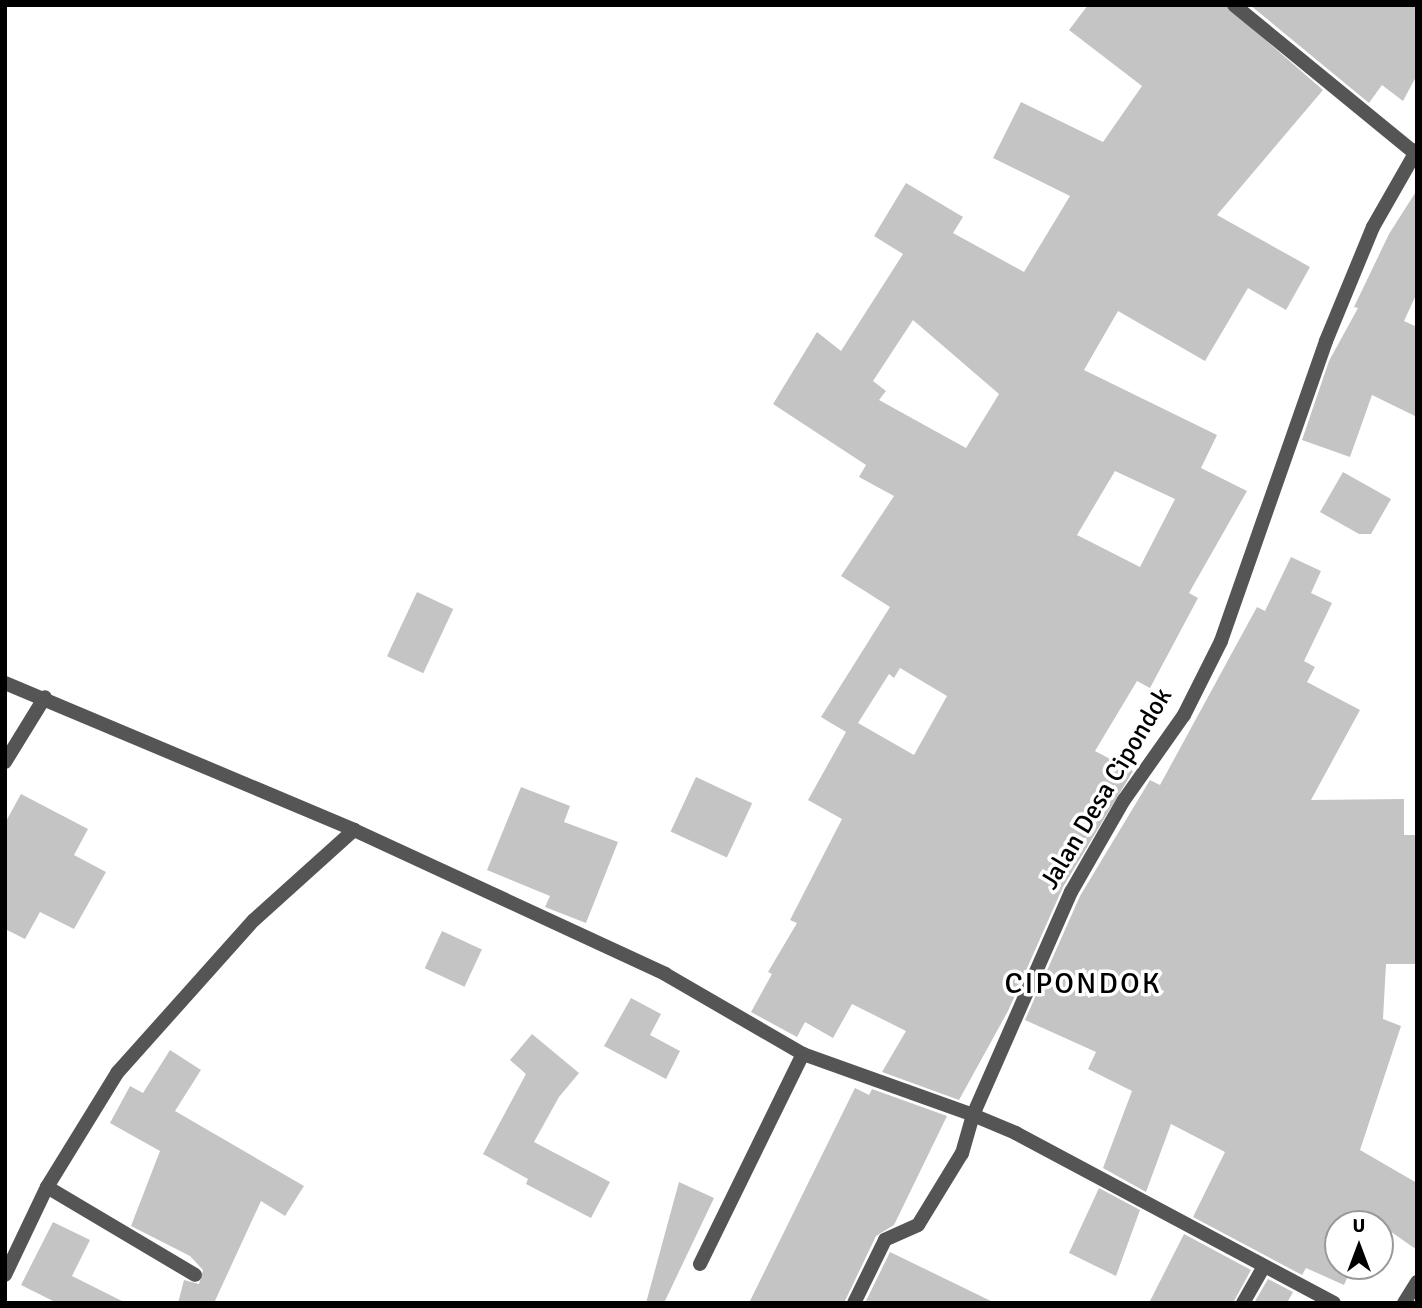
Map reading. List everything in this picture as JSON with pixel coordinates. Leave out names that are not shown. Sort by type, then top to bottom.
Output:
[{"type":"street","points":[[1234,5],[1416,152]]},
{"type":"street","name":"Jalan Desa Cipondok","points":[[854,1303],[885,1240],[918,1225],[961,1153],[973,1115],[1071,892],[1125,800],[1184,715],[1221,641],[1326,341],[1373,227],[1416,152]]},
{"type":"street","points":[[5,682],[354,830],[665,974],[803,1054],[1016,1132],[1264,1268],[1334,1303]]},
{"type":"street","points":[[5,762],[45,697]]},
{"type":"street","points":[[5,1275],[47,1187],[92,1107],[187,990],[254,920],[354,830]]},
{"type":"street","points":[[700,1264],[803,1054]]},
{"type":"street","points":[[47,1187],[195,1275]]},
{"type":"street","points":[[1243,1303],[1264,1268]]},
{"type":"street","points":[[1404,1303],[1417,1282]]},
{"type":"building","points":[[1088,5],[1225,5],[1323,90],[1217,215],[1310,267],[1286,310],[1248,288],[1205,361],[1118,311],[1084,370],[1217,435],[1201,468],[1247,491],[1189,593],[1198,598],[1150,688],[1137,681],[1095,751],[1133,771],[1063,887],[1008,1011],[959,1100],[882,1072],[906,1031],[852,1004],[833,1038],[805,1022],[797,1037],[751,1012],[772,974],[768,972],[797,923],[790,920],[842,819],[808,800],[846,732],[821,717],[890,607],[841,576],[894,496],[859,477],[866,465],[773,404],[817,332],[841,351],[903,254],[874,236],[906,183],[963,217],[953,233],[1024,272],[1070,196],[993,158],[1021,102],[1103,142],[1142,86],[1069,30]],"holes":[[[913,320],[999,394],[966,448],[879,400],[886,391],[873,381]],[[1115,471],[1175,499],[1140,567],[1077,535]],[[900,668],[947,696],[914,755],[858,723],[889,674],[894,678]]]},
{"type":"building","points":[[1250,5],[1417,5],[1417,75],[1403,101],[1382,85],[1369,103]]},
{"type":"building","points":[[1417,190],[1417,293],[1404,321],[1417,327],[1417,417],[1372,395],[1350,457],[1302,440],[1329,361],[1358,308],[1354,307],[1389,234]]},
{"type":"building","points":[[1343,472],[1391,499],[1371,534],[1359,534],[1320,512]]},
{"type":"building","points":[[1291,557],[1321,571],[1311,593],[1332,603],[1304,661],[1315,667],[1307,682],[1360,710],[1311,800],[1404,799],[1404,835],[1417,835],[1417,964],[1386,964],[1383,1019],[1401,1026],[1360,1150],[1417,1183],[1417,1250],[1394,1234],[1394,1210],[1324,1210],[1324,1276],[1306,1268],[1302,1275],[1193,1217],[1225,1152],[1171,1124],[1146,1192],[1103,1168],[1132,1091],[1088,1069],[1096,1052],[1025,1020],[1080,896],[1150,780],[1160,785],[1257,607],[1265,611]]},
{"type":"building","points":[[417,592],[453,609],[423,673],[387,656]]},
{"type":"building","points":[[696,777],[752,803],[727,858],[671,831]]},
{"type":"building","points":[[521,787],[570,806],[564,822],[618,842],[586,923],[545,907],[550,896],[487,870]]},
{"type":"building","points":[[21,794],[88,829],[74,855],[106,872],[74,929],[40,912],[25,939],[5,929],[5,823]]},
{"type":"building","points":[[442,931],[482,950],[465,987],[425,968]]},
{"type":"building","points":[[631,998],[661,1014],[650,1035],[680,1051],[666,1079],[604,1046]]},
{"type":"building","points":[[532,1034],[579,1073],[559,1097],[534,1142],[610,1182],[591,1218],[526,1184],[528,1179],[483,1154],[526,1074],[510,1060]]},
{"type":"building","points":[[170,1050],[201,1070],[175,1111],[304,1186],[285,1216],[261,1201],[214,1303],[178,1303],[184,1280],[199,1284],[203,1270],[190,1256],[131,1226],[160,1151],[110,1123],[130,1086],[143,1093]]},
{"type":"building","points":[[855,1088],[869,1095],[872,1089],[947,1116],[894,1225],[876,1236],[844,1303],[749,1303]]},
{"type":"building","points":[[679,1182],[714,1198],[664,1303],[646,1303]]},
{"type":"building","points":[[1099,1188],[1140,1210],[1116,1276],[1069,1253]]},
{"type":"building","points":[[53,1222],[90,1240],[72,1276],[126,1303],[57,1303],[21,1285]]},
{"type":"building","points":[[1184,1234],[1251,1270],[1233,1303],[1149,1303]]},
{"type":"building","points":[[890,1252],[995,1303],[865,1303]]},
{"type":"building","points":[[1268,1279],[1293,1292],[1287,1303],[1254,1303]]},
{"type":"building","points":[[1333,1280],[1346,1280],[1344,1285]]},
{"type":"district","name":"CIPONDOK","points":[[1083,984]]}]
